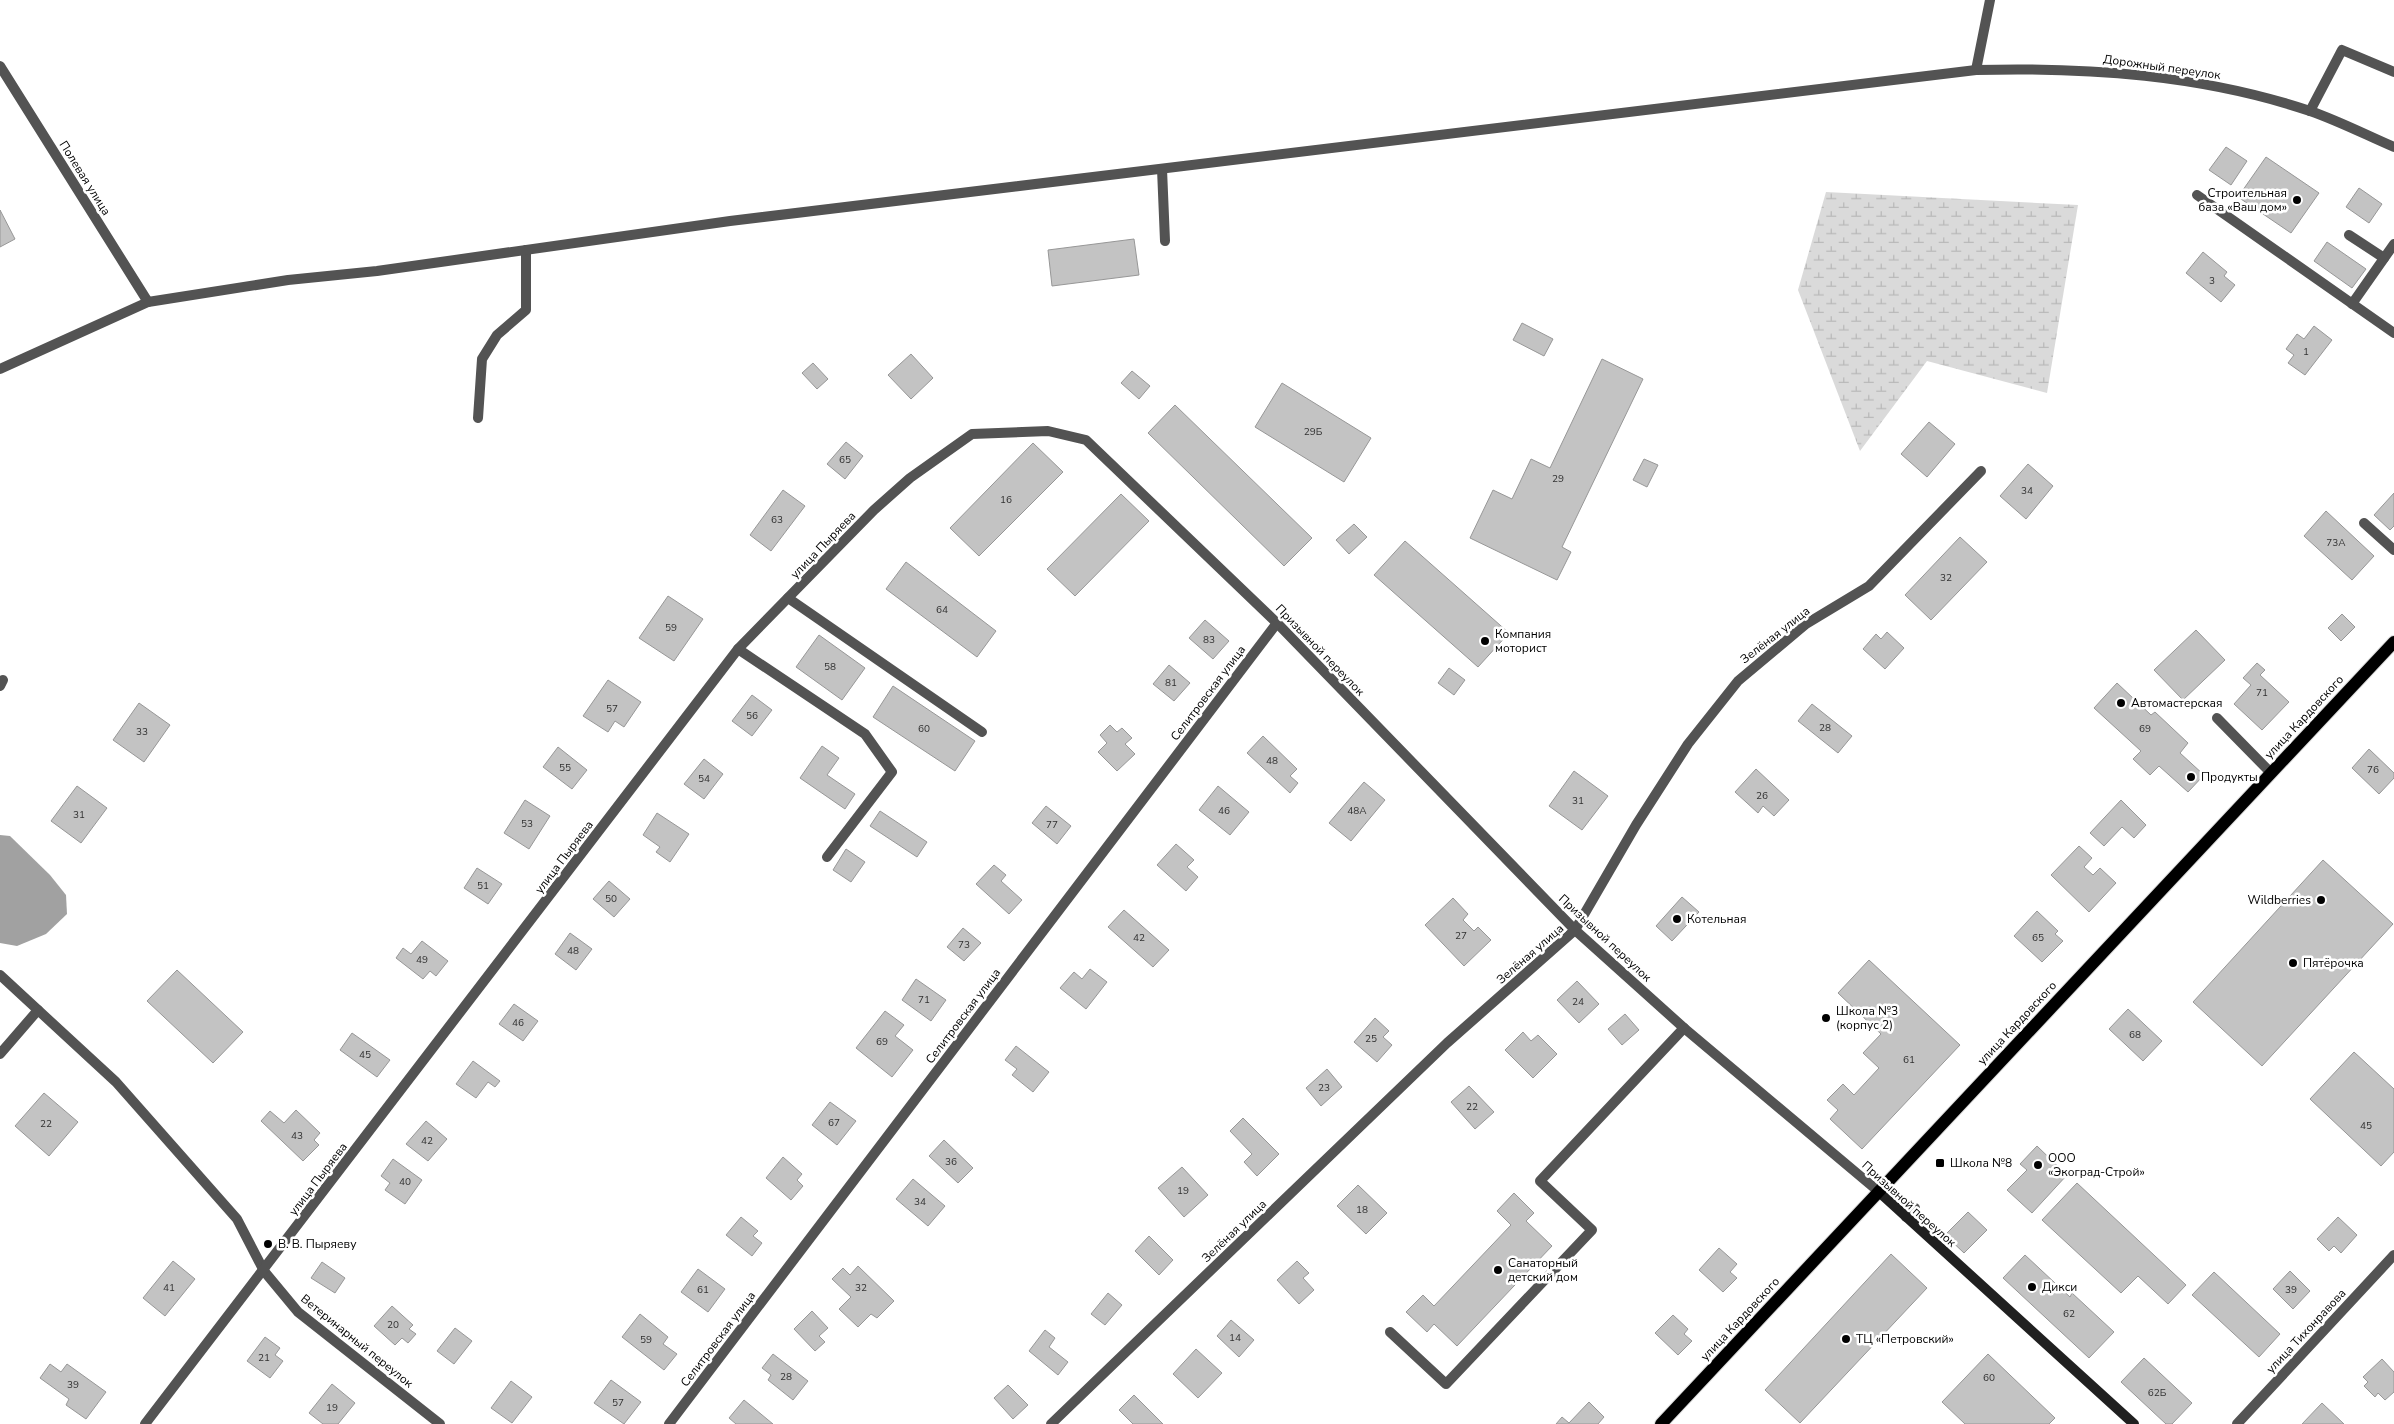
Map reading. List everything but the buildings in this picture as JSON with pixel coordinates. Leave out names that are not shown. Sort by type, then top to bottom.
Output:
[{"type":"main road","name":"улица Кардовского","points":[[1661,1424],[2394,642]]},
{"type":"street","points":[[1976,70],[1990,0]]},
{"type":"street","points":[[2310,111],[2342,50],[2394,72]]},
{"type":"street","name":"Полевая улица","points":[[0,66],[148,302]]},
{"type":"street","name":"Дорожный переулок","points":[[0,369],[148,302],[288,280],[526,250],[730,221],[1976,70],[2090,70],[2211,84],[2310,111],[2394,147]]},
{"type":"street","points":[[1162,169],[1165,240]]},
{"type":"street","points":[[2197,195],[2394,333]]},
{"type":"street","points":[[2349,235],[2384,258]]},
{"type":"street","points":[[2352,304],[2394,244]]},
{"type":"street","points":[[478,418],[482,359],[497,335],[526,310],[526,250]]},
{"type":"street","name":"улица Пыряева","points":[[145,1424],[264,1271],[738,649],[874,510],[910,478],[972,434],[1048,430],[1086,440]]},
{"type":"street","name":"Призывной переулок","points":[[1086,440],[1277,623],[1576,930],[1684,1028],[1878,1192],[2134,1424]]},
{"type":"street","name":"Зелёная улица","points":[[1051,1424],[1447,1043],[1576,930],[1636,825],[1688,744],[1738,681],[1806,624],[1869,586],[1981,471]]},
{"type":"street","points":[[2364,523],[2394,550]]},
{"type":"street","points":[[788,598],[982,732]]},
{"type":"street","name":"Селитровская улица","points":[[669,1424],[1277,623]]},
{"type":"street","points":[[738,649],[865,734],[892,772],[827,857]]},
{"type":"street","points":[[2217,718],[2271,773]]},
{"type":"street","name":"Ветеринарный переулок","points":[[0,975],[116,1082],[237,1219],[264,1271],[298,1312],[440,1424]]},
{"type":"street","points":[[0,1054],[38,1010]]},
{"type":"street","points":[[1390,1332],[1446,1384],[1592,1230],[1540,1182],[1684,1028]]},
{"type":"street","points":[[1906,1217],[1915,1208]]},
{"type":"street","name":"улица Тихонравова","points":[[2237,1424],[2394,1255]]},
{"type":"green space","points":[[1826,192],[2078,205],[2047,393],[1927,361],[1860,451],[1798,290]]},
{"type":"shaded area","points":[[0,835],[10,836],[50,875],[66,895],[67,914],[46,934],[17,946],[0,943]]},
{"type":"place","name":"Строительная база «Ваш дом»","points":[[2297,200]]},
{"type":"place","name":"Компания моторист","points":[[1485,641]]},
{"type":"place","name":"Автомастерская","points":[[2121,703]]},
{"type":"place","name":"Продукты","points":[[2191,777]]},
{"type":"place","name":"Wildberries","points":[[2321,900]]},
{"type":"place","name":"Котельная","points":[[1677,919]]},
{"type":"place","name":"Пятёрочка","points":[[2293,963]]},
{"type":"place","name":"Школа №3 (корпус 2)","points":[[1826,1018]]},
{"type":"place","name":"Школа №8","points":[[1940,1163]]},
{"type":"place","name":"ООО «Экоград-Строй»","points":[[2038,1165]]},
{"type":"place","name":"В. В. Пыряеву","points":[[268,1244]]},
{"type":"place","name":"Санаторный детский дом","points":[[1498,1270]]},
{"type":"place","name":"Дикси","points":[[2032,1287]]},
{"type":"place","name":"ТЦ «Петровский»","points":[[1846,1339]]}]
